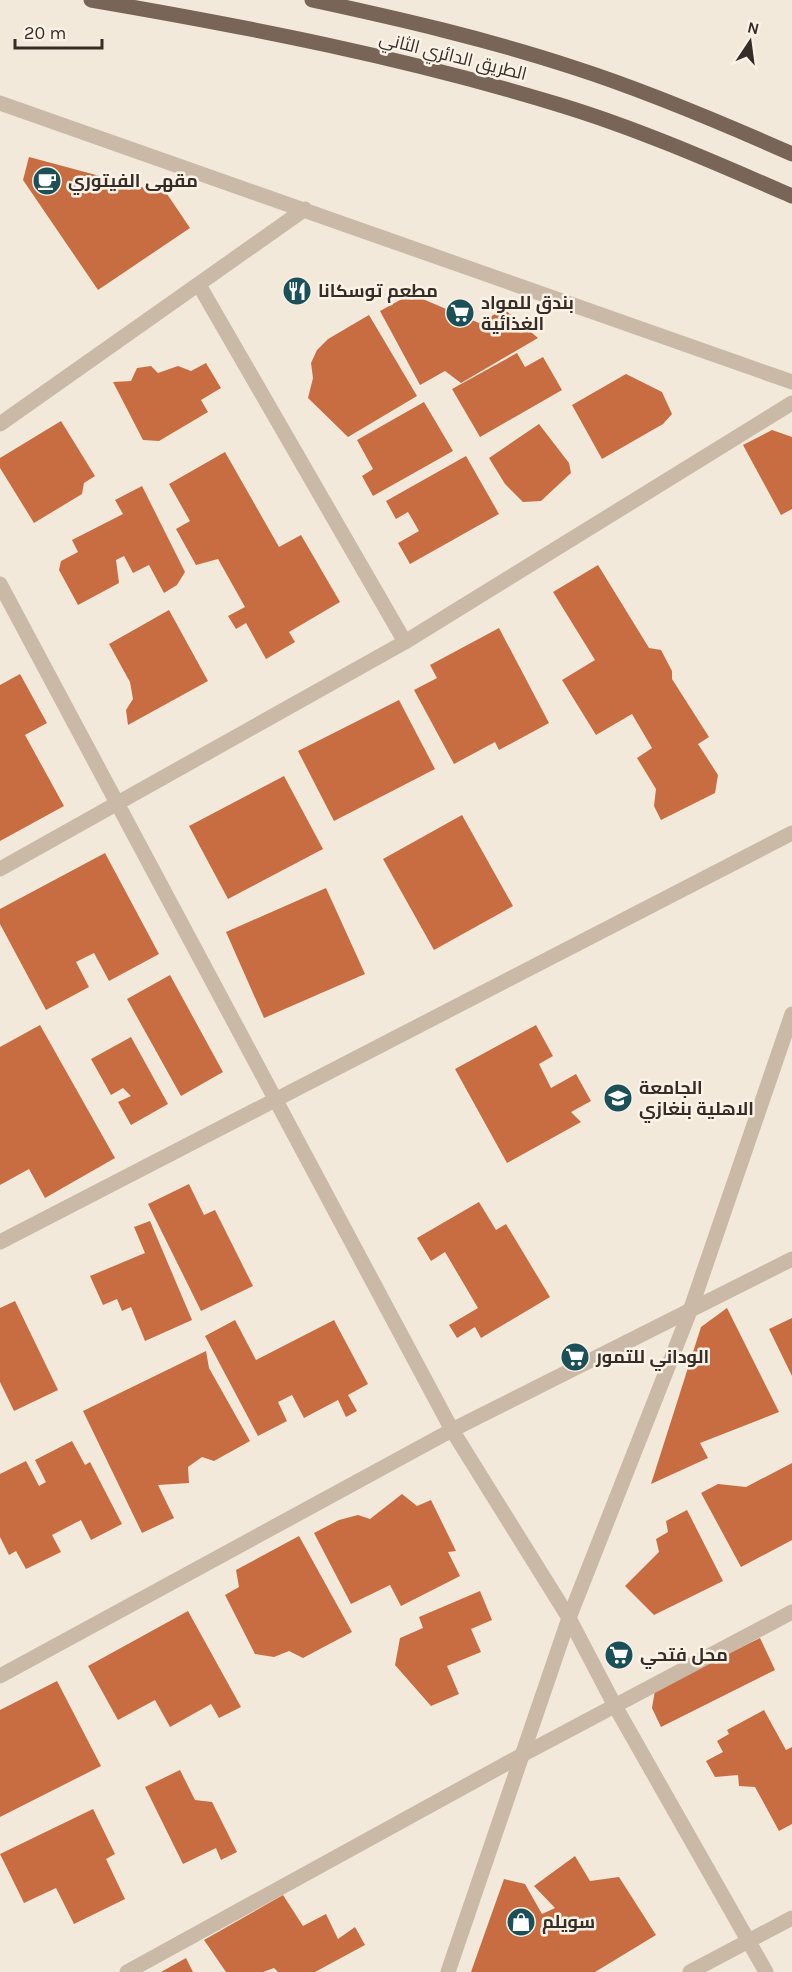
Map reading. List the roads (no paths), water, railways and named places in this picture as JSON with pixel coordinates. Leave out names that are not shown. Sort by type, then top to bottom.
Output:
[{"type":"main road","name":"الطريق الدائري الثاني","points":[[92,0],[200,19],[483,82],[562,105],[638,133],[792,196]]},
{"type":"main road","name":"الطريق الدائري الثاني","points":[[312,0],[392,17],[572,67],[646,93],[792,154]]},
{"type":"street","points":[[0,103],[792,382]]},
{"type":"street","points":[[0,424],[305,209]]},
{"type":"street","points":[[199,285],[405,642]]},
{"type":"street","points":[[0,869],[405,642],[792,403]]},
{"type":"street","points":[[0,584],[452,1430],[569,1618],[615,1706],[766,1972]]},
{"type":"street","points":[[0,1242],[792,833]]},
{"type":"street","points":[[448,1972],[569,1618],[690,1311],[792,1014]]},
{"type":"street","points":[[0,1676],[452,1430],[792,1259]]},
{"type":"street","points":[[127,1972],[522,1755],[792,1612]]},
{"type":"street","points":[[690,1972],[792,1918]]},
{"type":"place","name":"مقهى الفيتوري","points":[[47,181]]},
{"type":"place","name":"مطعم توسكانا","points":[[297,291]]},
{"type":"place","name":"بندق للمواد الغذائية","points":[[460,313]]},
{"type":"place","name":"الجامعة الاهلية بنغازي","points":[[618,1098]]},
{"type":"place","name":"الوداني للتمور","points":[[575,1357]]},
{"type":"place","name":"محل فتحي","points":[[619,1655]]},
{"type":"place","name":"سويلم","points":[[521,1922]]}]
